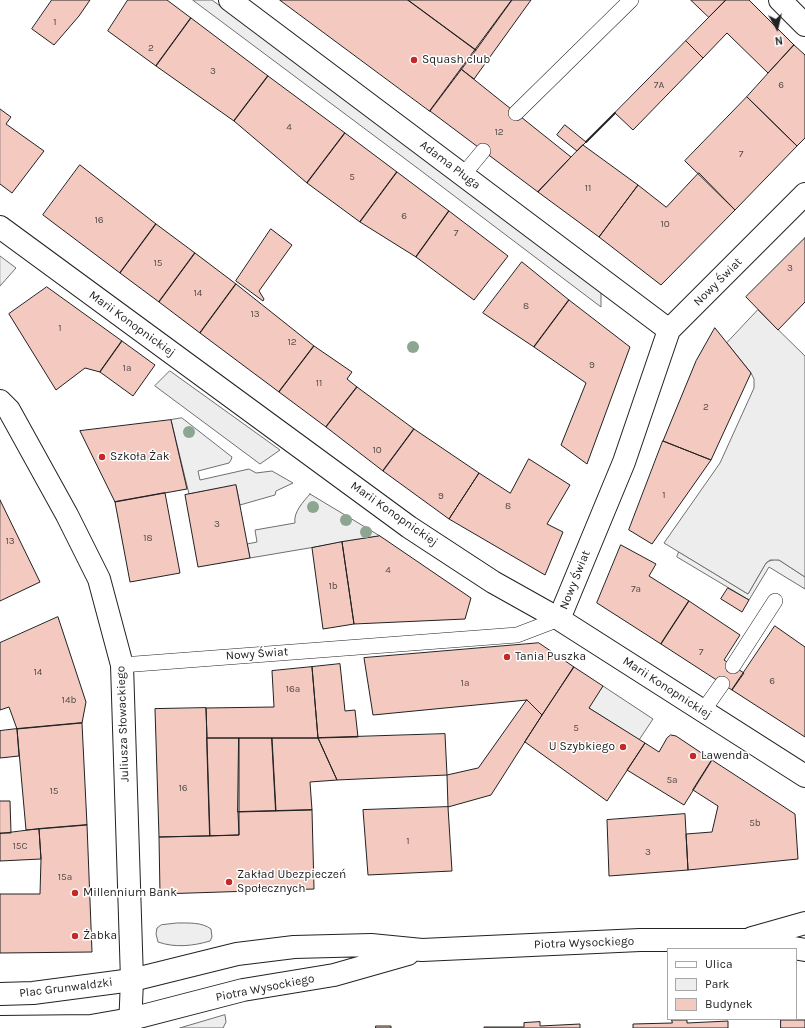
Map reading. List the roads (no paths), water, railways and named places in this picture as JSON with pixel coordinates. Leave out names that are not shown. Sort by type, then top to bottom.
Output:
[{"type":"street","name":"Adama Pługa","points":[[230,0],[669,330]]},
{"type":"street","points":[[780,0],[805,25]]},
{"type":"street","name":"Nowy Świat","points":[[559,619],[624,462],[669,330],[805,194]]},
{"type":"street","name":"Marii Konopnickiej","points":[[0,227],[409,527],[493,582],[559,619],[805,776]]},
{"type":"street","name":"Juliusza Słowackiego","points":[[0,401],[8,410],[67,515],[99,579],[122,665],[132,980],[130,1024]]},
{"type":"street","name":"Piotra Wysockiego","points":[[746,940],[805,923]]},
{"type":"street","name":"Piotra Wysockiego","points":[[132,980],[237,954],[294,947],[371,945],[422,950],[640,940],[746,940],[793,948]]},
{"type":"street","name":"Piotra Wysockiego","points":[[0,1027],[130,1024],[243,990],[334,975],[422,950]]},
{"type":"street","name":"Plac Grunwaldzki","points":[[0,994],[33,993],[132,980]]},
{"type":"lane","points":[[516,113],[631,0]]},
{"type":"lane","points":[[463,174],[482,151]]},
{"type":"lane","points":[[733,666],[775,601]]},
{"type":"lane","name":"Nowy Świat","points":[[122,665],[517,635],[559,619]]},
{"type":"lane","points":[[703,712],[722,684]]},
{"type":"place","name":"Squash club","points":[[414,60]]},
{"type":"place","name":"Szkoła Żak","points":[[102,457]]},
{"type":"place","name":"Tania Puszka","points":[[507,657]]},
{"type":"place","name":"U Szybkiego","points":[[623,747]]},
{"type":"place","name":"Lawenda","points":[[693,756]]},
{"type":"place","name":"Zakład Ubezpieczeń Społecznych","points":[[229,882]]},
{"type":"place","name":"Millennium Bank","points":[[75,893]]},
{"type":"place","name":"Żabka","points":[[75,936]]}]
